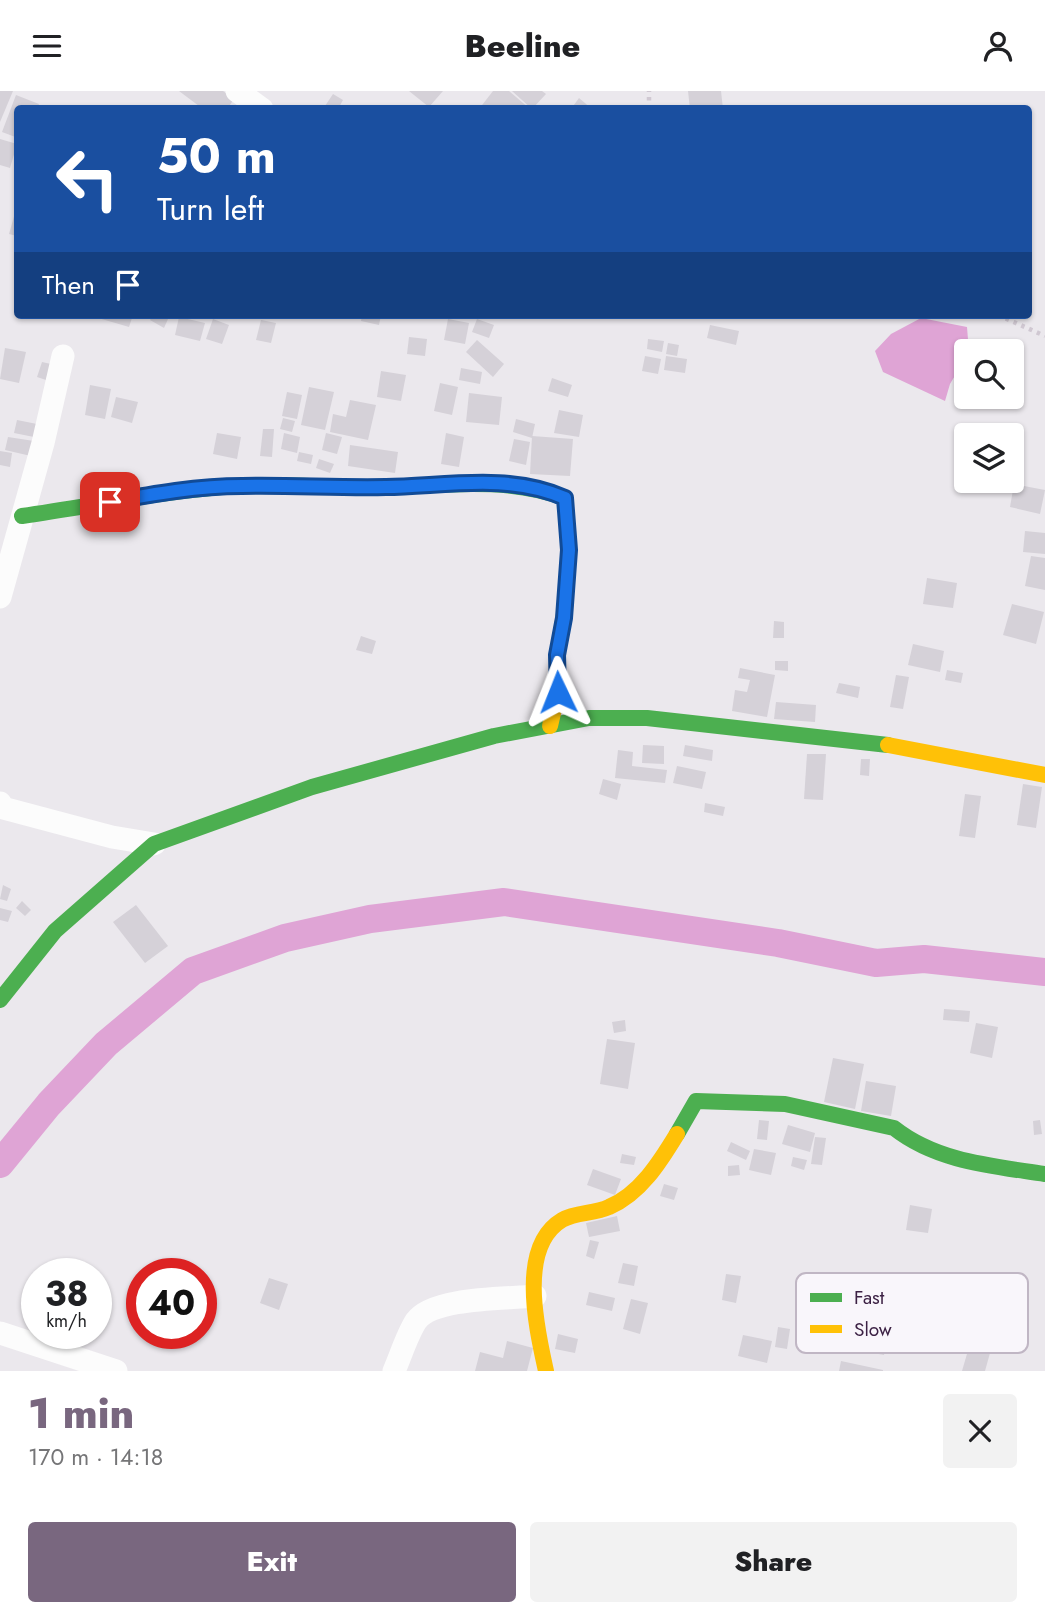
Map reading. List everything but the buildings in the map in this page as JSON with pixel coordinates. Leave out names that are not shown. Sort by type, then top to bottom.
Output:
[{"type":"street","points":[[237,91],[256,105]]},
{"type":"street","points":[[0,597],[43,443],[63,356]]},
{"type":"street","points":[[22,516],[183,490],[240,486],[388,487],[468,482],[541,487],[565,498],[569,550],[564,618],[557,655],[558,692],[550,726]]},
{"type":"street","points":[[0,1000],[55,931],[154,844],[225,817],[361,773],[494,736],[589,718],[647,718],[910,747],[1045,775]]},
{"type":"street","points":[[0,803],[3,808],[46,821],[154,844]]},
{"type":"street","points":[[546,1371],[535,1296],[536,1254],[558,1223],[583,1212],[606,1209],[648,1177],[696,1101],[785,1104],[894,1128],[901,1135],[933,1152],[1045,1174]]},
{"type":"street","points":[[394,1371],[416,1320],[432,1308],[535,1296]]},
{"type":"street","points":[[0,1333],[116,1371]]},
{"type":"path","points":[[1007,319],[1045,336]]},
{"type":"shaded area","points":[[919,319],[967,327],[968,339],[954,339],[954,377],[945,401],[883,372],[875,351],[891,334]]},
{"type":"waterway","points":[[0,1164],[49,1104],[106,1044],[193,971],[285,938],[370,919],[504,902],[778,943],[876,963],[924,959],[1045,972]]},
{"type":"traffic: fast","points":[[22,516],[157,495],[238,486],[477,484],[521,487],[565,498],[569,550],[565,608]]},
{"type":"traffic: fast","points":[[0,1000],[55,931],[154,844],[312,787],[494,736],[589,718],[647,718],[888,745]]},
{"type":"traffic: fast","points":[[677,1134],[696,1101],[785,1104],[894,1128],[928,1148],[966,1161],[1045,1174]]},
{"type":"traffic: slow","points":[[550,726],[558,692],[557,655],[565,608]]},
{"type":"traffic: slow","points":[[888,745],[1045,775]]},
{"type":"traffic: slow","points":[[546,1371],[535,1312],[535,1269],[539,1249],[548,1233],[562,1220],[603,1209],[620,1201],[640,1186],[677,1134]]},
{"type":"route","points":[[110,502],[183,490],[240,486],[388,487],[468,482],[541,487],[565,498],[569,550],[564,618],[557,655],[558,692]]}]
